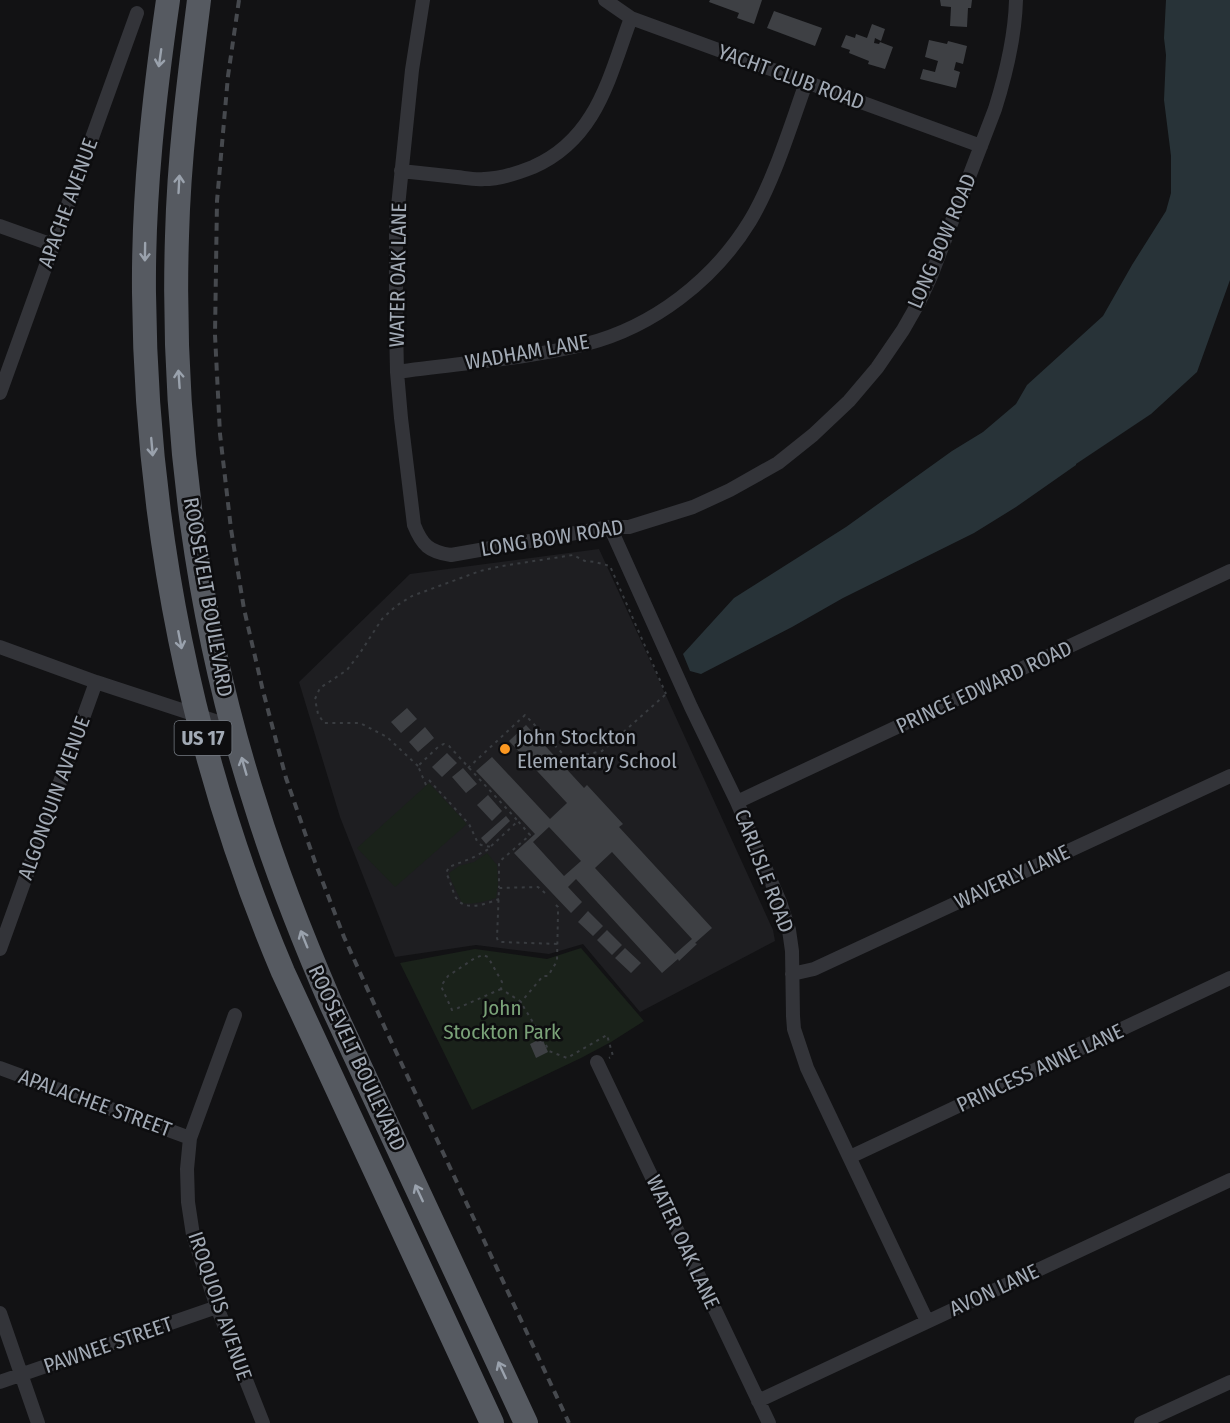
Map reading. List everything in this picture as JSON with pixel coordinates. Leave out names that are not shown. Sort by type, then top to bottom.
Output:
[{"type":"highway","name":"ROOSEVELT BOULEVARD","points":[[168,0],[157,80],[148,186],[144,291],[148,396],[157,503],[173,603],[197,715],[236,849],[270,942],[492,1423]]},
{"type":"highway","name":"ROOSEVELT BOULEVARD","points":[[199,0],[180,170],[177,256],[178,365],[182,435],[190,505],[200,576],[213,643],[255,805],[291,908],[331,1004],[526,1423]]},
{"type":"street","name":"WATER OAK LANE","points":[[423,0],[412,70],[396,226],[396,323],[401,418],[414,525],[418,537],[427,547]]},
{"type":"street","name":"YACHT CLUB ROAD","points":[[605,0],[631,18],[981,146]]},
{"type":"street","name":"LONG BOW ROAD","points":[[427,547],[438,553],[451,555],[610,527],[629,527],[693,507],[730,490],[778,463],[813,435],[849,401],[877,368],[903,330],[932,276],[1004,82],[1016,20],[1016,0]]},
{"type":"street","name":"APACHE AVENUE","points":[[0,393],[137,13]]},
{"type":"street","points":[[401,171],[485,179],[515,174],[546,161],[578,136],[590,119],[600,102],[631,18]]},
{"type":"street","name":"WADHAM LANE","points":[[397,372],[548,352],[588,343],[626,330],[668,307],[702,280],[727,253],[749,222],[766,190],[807,83]]},
{"type":"street","points":[[0,226],[53,245]]},
{"type":"street","name":"CARLISLE ROAD","points":[[610,527],[691,706],[738,802],[780,902],[789,930],[792,951],[793,1016],[797,1040],[807,1068],[927,1321]]},
{"type":"street","name":"PRINCE EDWARD ROAD","points":[[738,802],[1230,571]]},
{"type":"street","points":[[0,647],[96,682],[233,727]]},
{"type":"street","name":"ALGONQUIN AVENUE","points":[[0,949],[96,682]]},
{"type":"street","name":"WAVERLY LANE","points":[[792,975],[814,969],[1230,776]]},
{"type":"street","name":"PRINCESS ANNE LANE","points":[[850,1157],[1230,978]]},
{"type":"street","name":"IROQUOIS AVENUE","points":[[235,1016],[190,1138],[187,1169],[188,1202],[193,1235],[216,1307],[263,1423]]},
{"type":"street","name":"WATER OAK LANE","points":[[597,1062],[768,1423]]},
{"type":"street","name":"APALACHEE STREET","points":[[0,1068],[190,1138]]},
{"type":"street","name":"AVON LANE","points":[[758,1401],[1230,1180]]},
{"type":"street","name":"PAWNEE STREET","points":[[0,1382],[216,1307]]},
{"type":"street","points":[[0,1313],[38,1423]]},
{"type":"street","points":[[1141,1423],[1230,1382]]},
{"type":"path","points":[[426,785],[418,766],[387,737],[360,723],[324,723],[318,714],[315,699],[320,687],[347,670],[382,619],[412,596],[502,566],[573,555],[585,561],[610,566],[666,694]]},
{"type":"path","points":[[468,768],[525,715],[567,758],[602,751],[670,689]]},
{"type":"path","points":[[418,766],[440,746],[444,744],[449,746],[530,835],[499,862],[497,938],[498,940],[558,944]]},
{"type":"path","points":[[429,780],[469,824],[477,841],[481,845],[491,847]]},
{"type":"path","points":[[499,899],[482,905],[461,904],[455,896],[446,873],[449,867],[491,847],[518,821]]},
{"type":"path","points":[[499,888],[538,888],[544,892]]},
{"type":"path","points":[[510,1015],[543,976],[548,975],[557,961],[558,907],[553,902]]},
{"type":"path","points":[[483,955],[488,957],[493,964],[502,982],[501,988],[453,1010],[441,986],[448,976],[483,955]]},
{"type":"path","points":[[501,988],[520,1001],[549,1051],[567,1058],[607,1035],[613,1056],[597,1062]]},
{"type":"shaded area","points":[[1166,0],[1230,0],[1230,280],[1197,372],[1151,414],[1016,507],[974,533],[843,598],[701,674],[690,671],[683,654],[734,598],[846,527],[952,451],[983,432],[1016,404],[1027,385],[1103,316],[1166,211],[1171,193],[1171,156],[1164,100]]},
{"type":"shaded area","name":"John Stockton Elementary School","points":[[599,549],[773,930],[775,941],[640,1012],[583,944],[549,954],[476,945],[395,957],[340,817],[299,682],[410,574]]},
{"type":"green space","points":[[429,783],[467,824],[395,887],[357,848]]},
{"type":"green space","points":[[487,853],[497,865],[496,898],[475,903],[462,903],[449,873],[459,866],[474,862]]},
{"type":"green space","name":"John Stockton Park","points":[[581,948],[644,1021],[581,1058],[472,1110],[400,963],[475,949],[547,959]]},
{"type":"building","points":[[710,0],[762,0],[754,24],[737,18],[739,13],[709,2]]},
{"type":"building","points":[[940,0],[972,0],[971,8],[968,8],[967,27],[950,26],[951,7],[941,6]]},
{"type":"building","points":[[774,11],[822,28],[815,46],[767,28]]},
{"type":"building","points":[[872,24],[885,29],[881,41],[875,38],[874,43],[879,44],[880,42],[893,47],[885,69],[868,64],[869,61],[841,47],[846,35],[855,38],[856,34],[867,38]]},
{"type":"building","points":[[929,40],[947,44],[948,41],[967,46],[963,64],[956,62],[954,70],[960,72],[956,88],[920,79],[923,69],[935,72],[938,61],[925,57]]},
{"type":"building","points":[[407,708],[417,719],[401,733],[391,722]]},
{"type":"building","points":[[526,725],[584,788],[587,785],[623,824],[619,827],[712,928],[679,961],[678,959],[662,973],[576,879],[568,887],[582,902],[571,913],[514,853],[535,834],[476,771],[492,757],[550,819],[567,803],[509,741]],"holes":[[[549,827],[581,861],[564,876],[533,842]],[[612,852],[692,939],[675,954],[595,868]]]},
{"type":"building","points":[[425,727],[434,738],[418,752],[409,742]]},
{"type":"building","points":[[447,753],[457,763],[442,777],[432,767]]},
{"type":"building","points":[[463,768],[477,784],[466,793],[452,777]]},
{"type":"building","points":[[488,795],[502,811],[492,821],[477,805]]},
{"type":"building","points":[[506,816],[510,821],[486,844],[481,838]]},
{"type":"building","points":[[588,911],[603,926],[593,936],[578,922]]},
{"type":"building","points":[[607,930],[622,945],[612,955],[597,940]]},
{"type":"building","points":[[625,948],[641,963],[631,973],[615,958]]},
{"type":"building","points":[[542,1038],[548,1052],[536,1058],[530,1044]]},
{"type":"railway","points":[[239,0],[228,76],[217,201],[215,335],[220,434],[231,529],[244,609],[263,691],[286,778],[344,937],[569,1423]]},
{"type":"place","name":"John Stockton Elementary School","points":[[505,749]]}]
